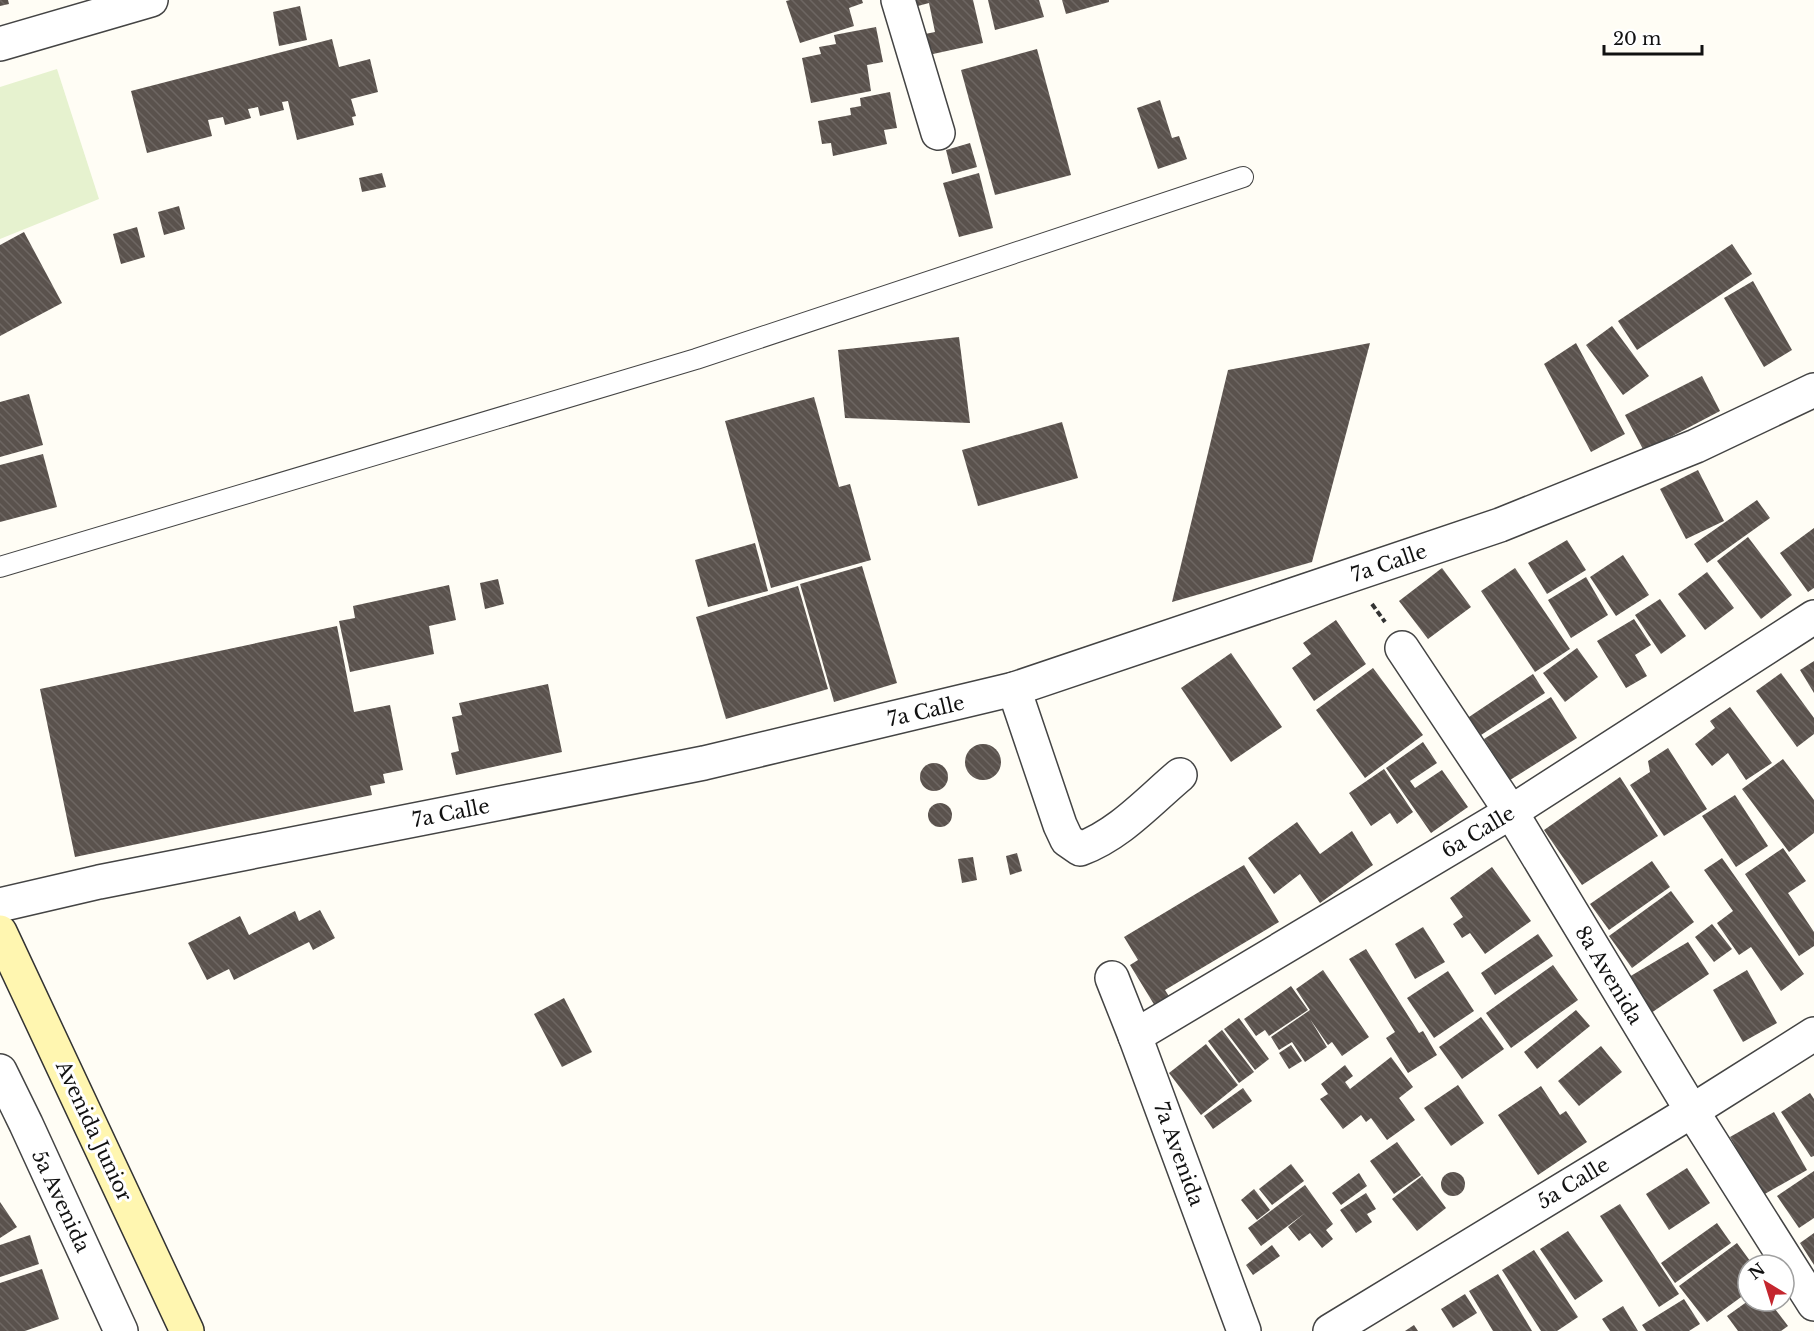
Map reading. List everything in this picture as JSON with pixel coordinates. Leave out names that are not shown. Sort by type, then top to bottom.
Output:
[{"type":"main road","name":"Avenida Junior","points":[[0,932],[187,1331]]},
{"type":"street","points":[[898,0],[938,133]]},
{"type":"street","points":[[0,44],[133,2]]},
{"type":"street","name":"7a Calle","points":[[0,905],[99,882],[704,764],[1014,689],[1500,525],[1674,455],[1814,390]]},
{"type":"street","name":"6a Calle","points":[[1136,1036],[1511,812],[1814,617]]},
{"type":"street","name":"8a Avenida","points":[[1402,648],[1511,812],[1692,1111],[1814,1304]]},
{"type":"street","points":[[1014,689],[1060,825],[1067,840],[1080,849],[1097,843],[1112,833],[1180,775]]},
{"type":"street","name":"7a Avenida","points":[[1112,978],[1136,1036],[1244,1331]]},
{"type":"street","name":"5a Calle","points":[[1330,1331],[1692,1111],[1814,1034]]},
{"type":"street","name":"5a Avenida","points":[[0,1071],[13,1127],[121,1331]]},
{"type":"lane","points":[[0,567],[696,359],[1243,177]]},
{"type":"path","points":[[1353,576],[1402,648]]},
{"type":"green space","points":[[57,69],[99,199],[0,239],[0,87]]},
{"type":"building","points":[[0,0],[8,0],[9,4],[0,6]]},
{"type":"building","points":[[862,0],[863,3],[849,8],[854,26],[800,43],[786,1]]},
{"type":"building","points":[[912,0],[973,0],[983,43],[924,56],[920,35],[935,32],[929,3],[914,7]]},
{"type":"building","points":[[988,0],[1039,0],[1044,17],[995,30]]},
{"type":"building","points":[[1062,0],[1109,0],[1109,2],[1066,14]]},
{"type":"building","points":[[300,6],[307,40],[279,46],[273,12]]},
{"type":"building","points":[[876,27],[883,62],[867,65],[871,91],[811,103],[802,58],[821,54],[819,47],[836,44],[834,35]]},
{"type":"building","points":[[332,39],[339,67],[370,59],[378,92],[351,99],[356,116],[352,117],[354,125],[297,140],[288,101],[282,102],[284,110],[260,116],[258,107],[248,109],[251,118],[225,125],[223,117],[208,120],[212,136],[147,153],[131,91]]},
{"type":"building","points":[[1037,49],[1071,175],[995,195],[961,70]]},
{"type":"building","points":[[890,92],[897,128],[884,130],[887,144],[833,156],[831,143],[822,144],[818,121],[851,115],[850,108],[861,106],[860,98]]},
{"type":"building","points":[[1160,100],[1172,138],[1179,136],[1187,159],[1158,169],[1137,108]]},
{"type":"building","points":[[970,143],[977,167],[952,174],[946,150]]},
{"type":"building","points":[[382,173],[386,187],[362,192],[359,178]]},
{"type":"building","points":[[979,173],[993,228],[959,237],[943,183]]},
{"type":"building","points":[[179,206],[185,229],[164,235],[158,212]]},
{"type":"building","points":[[137,227],[145,257],[121,264],[113,234]]},
{"type":"building","points":[[24,232],[62,303],[0,336],[0,245]]},
{"type":"building","points":[[1732,244],[1752,274],[1637,350],[1618,321]]},
{"type":"building","points":[[1753,281],[1792,350],[1764,367],[1724,298]]},
{"type":"building","points":[[1612,326],[1649,376],[1623,395],[1586,345]]},
{"type":"building","points":[[959,337],[970,423],[845,418],[838,350]]},
{"type":"building","points":[[1370,343],[1312,562],[1172,602],[1228,370]]},
{"type":"building","points":[[1576,343],[1625,434],[1591,452],[1544,364]]},
{"type":"building","points":[[1702,376],[1720,411],[1644,451],[1625,415]]},
{"type":"building","points":[[29,394],[43,445],[0,457],[0,402]]},
{"type":"building","points":[[814,397],[839,487],[850,484],[871,560],[771,588],[725,421]]},
{"type":"building","points":[[1062,422],[1078,478],[978,506],[962,450]]},
{"type":"building","points":[[43,454],[57,507],[0,522],[0,465]]},
{"type":"building","points":[[1698,470],[1724,521],[1686,539],[1660,489]]},
{"type":"building","points":[[1757,500],[1770,518],[1707,563],[1694,544]]},
{"type":"building","points":[[1814,528],[1814,588],[1808,592],[1780,553]]},
{"type":"building","points":[[1748,537],[1792,595],[1761,619],[1717,561]]},
{"type":"building","points":[[1567,540],[1586,570],[1547,594],[1528,563]]},
{"type":"building","points":[[755,543],[768,591],[708,607],[695,560]]},
{"type":"building","points":[[1623,555],[1649,595],[1616,616],[1590,577]]},
{"type":"building","points":[[862,566],[897,683],[834,702],[800,584]]},
{"type":"building","points":[[1442,568],[1471,607],[1428,639],[1399,601]]},
{"type":"building","points":[[1515,568],[1570,649],[1535,672],[1481,591]]},
{"type":"building","points":[[1707,572],[1734,608],[1705,630],[1678,594]]},
{"type":"building","points":[[1586,577],[1608,615],[1571,638],[1548,600]]},
{"type":"building","points":[[498,579],[504,604],[485,609],[480,583]]},
{"type":"building","points":[[449,585],[456,620],[429,626],[434,654],[350,672],[339,621],[355,618],[353,606]]},
{"type":"building","points":[[798,586],[828,689],[726,719],[696,617]]},
{"type":"building","points":[[1660,599],[1686,636],[1661,654],[1635,615]]},
{"type":"building","points":[[1634,619],[1651,645],[1635,655],[1647,676],[1626,688],[1597,641]]},
{"type":"building","points":[[1336,620],[1366,664],[1314,701],[1292,668],[1311,654],[1303,643]]},
{"type":"building","points":[[337,626],[354,712],[390,705],[403,770],[383,774],[385,783],[370,786],[372,795],[75,857],[40,689]]},
{"type":"building","points":[[1577,648],[1598,677],[1565,702],[1543,673]]},
{"type":"building","points":[[1231,653],[1282,727],[1231,762],[1181,688]]},
{"type":"building","points":[[1814,661],[1814,693],[1800,670]]},
{"type":"building","points":[[1373,668],[1423,735],[1365,778],[1316,710]]},
{"type":"building","points":[[1781,673],[1814,718],[1814,734],[1797,747],[1756,691]]},
{"type":"building","points":[[1533,674],[1545,693],[1478,737],[1466,719]]},
{"type":"building","points":[[548,684],[562,752],[456,775],[451,753],[459,751],[452,717],[462,715],[459,703]]},
{"type":"building","points":[[1551,697],[1577,738],[1510,780],[1484,739]]},
{"type":"building","points":[[1730,707],[1772,763],[1746,780],[1728,753],[1712,766],[1695,744],[1715,728],[1710,721]]},
{"type":"building","points":[[1423,742],[1437,763],[1410,781],[1415,788],[1442,770],[1468,807],[1431,833],[1386,768]]},
{"type":"building","points":[[983,744],[995,750],[1001,762],[995,774],[983,780],[971,774],[965,762],[971,750]]},
{"type":"building","points":[[1668,748],[1707,809],[1664,836],[1630,785],[1650,772],[1648,761]]},
{"type":"building","points":[[1783,759],[1814,800],[1814,833],[1789,852],[1742,789]]},
{"type":"building","points":[[934,763],[944,767],[948,777],[944,787],[934,791],[924,787],[920,777],[924,767]]},
{"type":"building","points":[[1384,769],[1413,812],[1397,824],[1390,813],[1371,826],[1349,793]]},
{"type":"building","points":[[1620,777],[1658,836],[1582,885],[1544,830]]},
{"type":"building","points":[[1735,795],[1768,846],[1736,867],[1702,816]]},
{"type":"building","points":[[940,803],[949,806],[952,815],[949,824],[940,827],[931,824],[928,815],[931,806]]},
{"type":"building","points":[[1297,822],[1320,854],[1352,831],[1373,865],[1320,903],[1300,874],[1274,894],[1248,858]]},
{"type":"building","points":[[1783,848],[1806,881],[1788,893],[1814,932],[1814,946],[1799,956],[1745,874]]},
{"type":"building","points":[[1017,853],[1022,871],[1010,875],[1006,856]]},
{"type":"building","points":[[973,857],[977,880],[962,883],[958,859]]},
{"type":"building","points":[[1722,858],[1804,974],[1781,991],[1751,947],[1739,955],[1717,923],[1733,911],[1704,870]]},
{"type":"building","points":[[1652,861],[1670,887],[1609,930],[1590,904]]},
{"type":"building","points":[[1244,865],[1279,922],[1165,990],[1170,998],[1155,1006],[1130,965],[1138,960],[1124,937]]},
{"type":"building","points":[[1492,867],[1531,921],[1485,954],[1470,933],[1462,938],[1453,924],[1463,917],[1450,898]]},
{"type":"building","points":[[1671,891],[1694,922],[1632,968],[1609,936]]},
{"type":"building","points":[[320,910],[335,938],[313,950],[309,942],[234,980],[229,969],[207,980],[188,943],[240,916],[249,935],[295,911],[299,921]]},
{"type":"building","points":[[1712,924],[1732,949],[1714,962],[1695,937]]},
{"type":"building","points":[[1423,927],[1445,962],[1415,979],[1395,944]]},
{"type":"building","points":[[1538,934],[1553,956],[1495,995],[1481,973]]},
{"type":"building","points":[[1688,942],[1709,974],[1651,1013],[1629,977]]},
{"type":"building","points":[[1366,949],[1419,1033],[1423,1031],[1437,1055],[1408,1073],[1386,1038],[1395,1032],[1349,959]]},
{"type":"building","points":[[1553,965],[1578,1000],[1511,1048],[1486,1013]]},
{"type":"building","points":[[1323,970],[1369,1037],[1342,1056],[1332,1042],[1328,1045],[1310,1019],[1327,1047],[1305,1062],[1292,1042],[1279,1050],[1271,1037],[1310,1010],[1296,989]]},
{"type":"building","points":[[1747,970],[1777,1023],[1743,1042],[1713,990]]},
{"type":"building","points":[[1448,971],[1474,1011],[1434,1038],[1407,998]]},
{"type":"building","points":[[1291,986],[1308,1010],[1269,1036],[1265,1030],[1256,1036],[1244,1019]]},
{"type":"building","points":[[564,998],[592,1052],[562,1067],[534,1014]]},
{"type":"building","points":[[1576,1010],[1590,1026],[1537,1069],[1524,1052]]},
{"type":"building","points":[[1481,1017],[1504,1049],[1462,1079],[1439,1047]]},
{"type":"building","points":[[1239,1018],[1269,1059],[1255,1070],[1224,1029]]},
{"type":"building","points":[[1222,1030],[1254,1072],[1239,1083],[1208,1041]]},
{"type":"building","points":[[1206,1044],[1238,1085],[1201,1115],[1169,1073]]},
{"type":"building","points":[[1291,1045],[1302,1061],[1289,1069],[1279,1053]]},
{"type":"building","points":[[1601,1046],[1622,1072],[1579,1106],[1558,1081]]},
{"type":"building","points":[[1391,1057],[1413,1087],[1399,1098],[1415,1120],[1387,1140],[1371,1118],[1366,1122],[1361,1115],[1343,1129],[1320,1099],[1328,1094],[1321,1084],[1345,1065],[1353,1076],[1345,1082],[1350,1089]]},
{"type":"building","points":[[1458,1085],[1484,1123],[1451,1146],[1424,1108]]},
{"type":"building","points":[[1541,1086],[1560,1115],[1566,1111],[1587,1142],[1538,1175],[1498,1115]]},
{"type":"building","points":[[1243,1088],[1252,1101],[1213,1129],[1204,1116]]},
{"type":"building","points":[[1810,1093],[1814,1099],[1814,1156],[1811,1157],[1781,1112]]},
{"type":"building","points":[[1774,1112],[1807,1170],[1763,1195],[1730,1137]]},
{"type":"building","points":[[1397,1142],[1421,1175],[1394,1194],[1370,1161]]},
{"type":"building","points":[[1291,1164],[1304,1181],[1272,1205],[1259,1189]]},
{"type":"building","points":[[1687,1168],[1710,1203],[1669,1230],[1646,1194]]},
{"type":"building","points":[[1814,1171],[1814,1218],[1799,1228],[1777,1196]]},
{"type":"building","points":[[1453,1172],[1462,1175],[1465,1184],[1462,1193],[1453,1196],[1444,1193],[1441,1184],[1444,1175]]},
{"type":"building","points":[[1359,1173],[1367,1186],[1341,1205],[1332,1193]]},
{"type":"building","points":[[1422,1176],[1446,1208],[1417,1231],[1392,1199]]},
{"type":"building","points":[[1305,1185],[1333,1224],[1326,1230],[1333,1239],[1322,1248],[1310,1233],[1299,1241],[1288,1227],[1305,1213],[1261,1246],[1248,1228]]},
{"type":"building","points":[[1254,1189],[1270,1210],[1257,1220],[1241,1200]]},
{"type":"building","points":[[1366,1193],[1376,1209],[1367,1214],[1372,1222],[1356,1233],[1340,1210]]},
{"type":"building","points":[[0,1202],[17,1227],[0,1238]]},
{"type":"building","points":[[1620,1204],[1679,1294],[1659,1307],[1600,1216]]},
{"type":"building","points":[[1717,1223],[1731,1243],[1675,1283],[1661,1263]]},
{"type":"building","points":[[1568,1231],[1603,1281],[1575,1300],[1540,1249]]},
{"type":"building","points":[[1814,1233],[1814,1265],[1800,1243]]},
{"type":"building","points":[[30,1235],[39,1264],[0,1277],[0,1245]]},
{"type":"building","points":[[1737,1243],[1744,1253],[1736,1253],[1736,1301],[1707,1322],[1679,1286]]},
{"type":"building","points":[[1272,1245],[1280,1256],[1253,1275],[1246,1265]]},
{"type":"building","points":[[1534,1250],[1578,1317],[1557,1331],[1541,1331],[1502,1270]]},
{"type":"building","points":[[42,1269],[59,1319],[25,1331],[0,1331],[0,1283]]},
{"type":"building","points":[[1498,1274],[1532,1331],[1493,1331],[1469,1291]]},
{"type":"building","points":[[1465,1294],[1477,1313],[1453,1328],[1441,1309]]},
{"type":"building","points":[[1684,1299],[1700,1324],[1689,1331],[1646,1331],[1642,1325]]},
{"type":"building","points":[[1623,1306],[1638,1331],[1610,1331],[1602,1319]]},
{"type":"building","points":[[1736,1310],[1736,1313],[1778,1313],[1788,1326],[1781,1331],[1738,1331],[1727,1316]]},
{"type":"building","points":[[1414,1325],[1418,1331],[1405,1331]]}]
